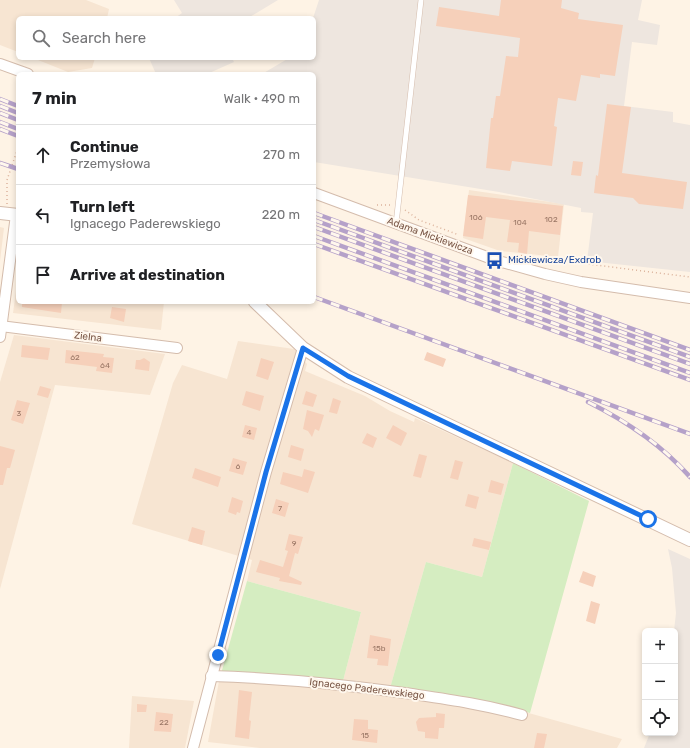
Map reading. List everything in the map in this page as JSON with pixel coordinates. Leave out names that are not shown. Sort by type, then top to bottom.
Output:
[{"type":"street","points":[[0,64],[22,72]]},
{"type":"street","name":"Adama Mickiewicza","points":[[316,194],[495,260],[545,274],[581,282],[690,298]]},
{"type":"street","points":[[0,337],[10,214]]},
{"type":"street","points":[[257,304],[303,348],[348,376],[690,540]]},
{"type":"street","name":"Zielna","points":[[1,326],[177,348]]},
{"type":"street","points":[[194,748],[211,676],[266,472],[303,348]]},
{"type":"street","name":"Ignacego Paderewskiego","points":[[211,676],[340,684],[461,701],[522,715]]},
{"type":"lane","points":[[396,224],[422,0]]},
{"type":"path","points":[[10,214],[7,180],[16,154]]},
{"type":"path","points":[[370,203],[377,205],[398,205],[419,220],[463,237]]},
{"type":"path","points":[[510,254],[690,277]]},
{"type":"shaded area","points":[[0,0],[86,0],[109,9],[107,16],[16,16],[16,51],[0,45]]},
{"type":"shaded area","points":[[174,0],[278,0],[251,16],[178,16],[182,13]]},
{"type":"shaded area","points":[[319,0],[642,0],[638,20],[660,25],[657,45],[632,42],[624,106],[673,112],[673,122],[690,125],[690,272],[587,261],[593,213],[581,212],[581,208],[499,192],[316,162],[316,72],[265,72],[286,60],[316,60],[316,16],[314,16]]},
{"type":"shaded area","points":[[38,60],[94,60],[92,68],[68,72]]},
{"type":"shaded area","points":[[150,60],[233,60],[234,62],[212,72],[155,72]]},
{"type":"shaded area","points":[[469,190],[564,204],[558,257],[500,251],[463,238]]},
{"type":"shaded area","points":[[0,227],[4,228],[0,261]]},
{"type":"shaded area","points":[[16,291],[16,304],[164,304],[161,330],[13,313]]},
{"type":"shaded area","points":[[14,335],[165,354],[150,395],[55,385],[0,589],[0,382]]},
{"type":"shaded area","points":[[238,341],[294,349],[307,364],[305,371],[365,396],[390,411],[414,422],[415,418],[513,463],[482,577],[426,562],[390,688],[343,681],[361,612],[247,581],[252,560],[132,524],[173,383],[182,365],[227,379]]},
{"type":"shaded area","points":[[668,549],[690,559],[690,748],[644,748],[649,736],[678,736],[678,628],[674,628],[676,613],[672,568]]},
{"type":"shaded area","points":[[219,681],[338,689],[481,708],[523,720],[525,712],[622,739],[617,748],[260,748],[208,742]]},
{"type":"shaded area","points":[[132,696],[194,701],[185,748],[129,748]]},
{"type":"green space","points":[[513,463],[589,501],[530,713],[481,700],[390,688],[426,562],[482,577]]},
{"type":"green space","points":[[247,581],[361,612],[343,681],[221,674]]},
{"type":"building","points":[[501,0],[562,0],[561,8],[579,13],[578,19],[623,25],[615,76],[600,74],[600,78],[581,75],[576,101],[558,98],[554,126],[557,127],[552,166],[512,161],[510,171],[486,168],[491,118],[493,118],[496,96],[500,96],[506,56],[518,57],[520,38],[436,26],[439,7],[499,16]]},
{"type":"building","points":[[607,104],[631,107],[622,173],[687,182],[683,209],[639,204],[633,198],[594,193],[596,175],[598,176]]},
{"type":"building","points":[[573,161],[583,162],[581,176],[571,175]]},
{"type":"building","points":[[468,195],[563,206],[560,235],[529,231],[527,254],[518,252],[519,243],[507,242],[510,220],[486,217],[483,239],[463,236]]},
{"type":"building","points":[[22,304],[62,304],[61,313],[22,307]]},
{"type":"building","points":[[112,307],[126,309],[124,322],[110,318]]},
{"type":"building","points":[[22,345],[50,348],[48,360],[21,357]]},
{"type":"building","points":[[66,350],[104,354],[103,357],[114,358],[112,373],[96,371],[97,367],[65,363]]},
{"type":"building","points":[[427,352],[446,359],[443,367],[424,360]]},
{"type":"building","points":[[144,358],[150,362],[149,371],[135,369],[136,360]]},
{"type":"building","points":[[261,358],[274,362],[268,380],[256,376]]},
{"type":"building","points":[[40,386],[51,389],[48,398],[37,395]]},
{"type":"building","points":[[246,391],[264,396],[260,411],[242,405]]},
{"type":"building","points":[[306,391],[317,395],[313,407],[302,404]]},
{"type":"building","points":[[333,398],[341,401],[337,414],[329,412]]},
{"type":"building","points":[[17,400],[30,403],[23,424],[11,420]]},
{"type":"building","points":[[307,410],[324,415],[319,431],[315,429],[312,437],[308,431],[303,429]]},
{"type":"building","points":[[245,425],[257,428],[254,440],[242,437]]},
{"type":"building","points":[[393,425],[407,433],[401,446],[386,438]]},
{"type":"building","points":[[367,433],[377,438],[373,448],[362,443]]},
{"type":"building","points":[[291,445],[304,449],[301,461],[288,457]]},
{"type":"building","points":[[0,446],[15,450],[10,468],[7,468],[3,485],[0,485]]},
{"type":"building","points":[[419,454],[427,456],[421,478],[413,476]]},
{"type":"building","points":[[233,458],[247,462],[243,475],[229,471]]},
{"type":"building","points":[[455,460],[463,462],[458,480],[450,478]]},
{"type":"building","points":[[195,468],[221,477],[218,487],[192,478]]},
{"type":"building","points":[[304,469],[315,472],[308,493],[280,484],[283,472],[302,477]]},
{"type":"building","points":[[491,480],[504,484],[501,495],[488,492]]},
{"type":"building","points":[[468,494],[479,497],[476,509],[465,506]]},
{"type":"building","points":[[232,497],[243,501],[240,513],[237,512],[236,515],[228,512]]},
{"type":"building","points":[[276,499],[289,503],[285,517],[272,513]]},
{"type":"building","points":[[192,527],[205,531],[202,545],[188,541]]},
{"type":"building","points":[[289,534],[303,537],[298,554],[295,553],[289,576],[302,582],[301,585],[279,581],[280,578],[256,572],[260,560],[283,567],[288,551],[285,550]]},
{"type":"building","points":[[474,538],[491,542],[489,550],[472,546]]},
{"type":"building","points":[[583,571],[596,576],[593,587],[579,582]]},
{"type":"building","points":[[591,601],[600,604],[595,624],[586,621]]},
{"type":"building","points":[[370,635],[391,639],[388,666],[377,665],[378,659],[367,658]]},
{"type":"building","points":[[239,690],[252,692],[249,720],[251,721],[249,739],[235,737]]},
{"type":"building","points":[[137,704],[147,705],[146,712],[137,712]]},
{"type":"building","points":[[156,712],[173,714],[171,732],[154,731]]},
{"type":"building","points":[[436,713],[445,714],[444,728],[439,728],[438,739],[425,738],[425,732],[418,731],[416,722],[419,718],[436,717]]},
{"type":"building","points":[[354,719],[368,720],[368,729],[378,730],[377,743],[352,740]]},
{"type":"building","points":[[537,733],[547,734],[544,748],[534,748]]},
{"type":"railway","points":[[0,99],[16,105]]},
{"type":"railway","points":[[0,106],[16,112]]},
{"type":"railway","points":[[0,113],[16,119]]},
{"type":"railway","points":[[0,122],[16,128]]},
{"type":"railway","points":[[0,129],[16,135]]},
{"type":"railway","points":[[0,163],[16,168]]},
{"type":"railway","points":[[316,214],[690,350]]},
{"type":"railway","points":[[316,221],[690,357]]},
{"type":"railway","points":[[316,228],[690,364]]},
{"type":"railway","points":[[316,237],[690,373]]},
{"type":"railway","points":[[316,245],[690,380]]},
{"type":"railway","points":[[316,298],[690,434]]},
{"type":"railway","points":[[588,402],[616,417],[642,434],[667,454],[690,477]]},
{"type":"place","name":"Mickiewicza/Exdrob","points":[[495,260]]},
{"type":"route","points":[[218,655],[266,472],[303,348],[323,362],[348,376],[648,519]]}]
